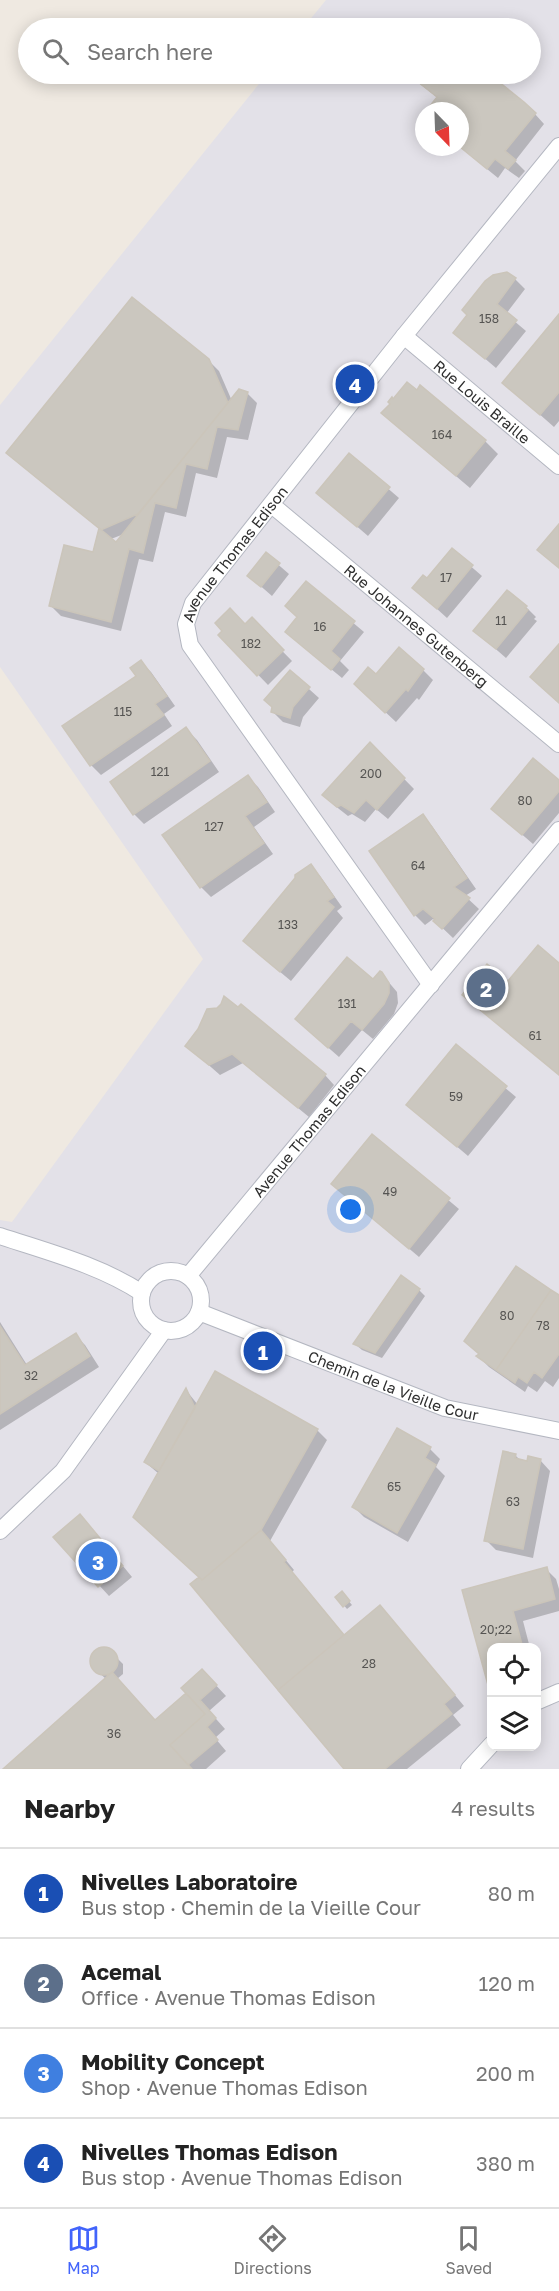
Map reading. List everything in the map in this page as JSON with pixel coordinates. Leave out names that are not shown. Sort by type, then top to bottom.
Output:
[{"type":"street","name":"Avenue Thomas Edison","points":[[431,985],[190,645],[186,624],[193,603],[272,506],[404,336],[559,146]]},
{"type":"street","name":"Rue Louis Braille","points":[[404,336],[559,466]]},
{"type":"street","name":"Rue Johannes Gutenberg","points":[[272,506],[559,744]]},
{"type":"street","name":"Avenue Thomas Edison","points":[[188,1276],[559,830]]},
{"type":"street","points":[[0,1236],[122,1280],[141,1293]]},
{"type":"street","points":[[172,1271],[188,1276],[199,1292],[201,1302],[199,1312],[193,1321],[184,1328],[174,1331],[154,1326],[143,1313],[140,1303],[145,1284],[162,1272],[172,1271]]},
{"type":"street","name":"Chemin de la Vieille Cour","points":[[199,1312],[445,1408],[559,1431]]},
{"type":"street","points":[[0,1531],[63,1471],[164,1330]]},
{"type":"street","points":[[541,1700],[559,1692]]},
{"type":"street","points":[[469,1769],[487,1749]]},
{"type":"shaded area","points":[[326,0],[559,0],[559,1769],[0,1769],[0,1220],[12,1222],[203,959],[0,667],[0,405],[259,84],[541,84],[541,18],[311,18]]},
{"type":"building","points":[[421,84],[502,84],[536,113],[505,151],[516,160],[508,169],[495,159],[487,169],[469,154],[469,102],[433,102],[437,97]]},
{"type":"building","points":[[507,272],[516,278],[497,304],[517,320],[485,359],[453,333],[467,315],[462,310],[485,281],[493,275]]},
{"type":"building","points":[[132,297],[209,359],[228,403],[138,514],[101,530],[6,453]]},
{"type":"building","points":[[559,314],[559,392],[540,415],[502,383]]},
{"type":"building","points":[[407,382],[417,390],[420,385],[486,440],[456,476],[381,413],[390,404],[388,402],[392,397],[393,399]]},
{"type":"building","points":[[239,389],[248,392],[238,430],[217,427],[207,469],[186,464],[176,508],[155,503],[143,553],[129,549],[111,622],[49,606],[64,545],[93,552],[99,528],[116,542]]},
{"type":"building","points":[[349,453],[390,487],[357,527],[316,493]]},
{"type":"building","points":[[559,524],[559,568],[537,550]]},
{"type":"building","points":[[452,548],[473,565],[437,609],[412,588],[423,575],[427,578]]},
{"type":"building","points":[[266,552],[280,563],[261,587],[247,576]]},
{"type":"building","points":[[306,581],[355,621],[331,651],[340,659],[331,670],[285,632],[297,617],[285,606]]},
{"type":"building","points":[[507,590],[527,606],[525,608],[528,610],[496,649],[473,631]]},
{"type":"building","points":[[230,608],[245,624],[252,617],[284,650],[257,676],[218,635],[222,631],[215,623]]},
{"type":"building","points":[[559,644],[559,703],[530,677]]},
{"type":"building","points":[[399,647],[424,669],[408,691],[406,689],[385,713],[354,684],[368,667],[376,674]]},
{"type":"building","points":[[141,660],[167,696],[155,704],[164,715],[90,766],[62,726],[136,676],[130,668]]},
{"type":"building","points":[[290,670],[310,687],[293,707],[290,718],[271,712],[272,707],[264,700]]},
{"type":"building","points":[[186,727],[210,761],[133,815],[110,782]]},
{"type":"building","points":[[370,742],[405,778],[377,810],[366,800],[354,813],[341,805],[337,807],[322,795]]},
{"type":"building","points":[[533,758],[559,780],[559,791],[522,835],[491,809]]},
{"type":"building","points":[[248,775],[267,802],[245,816],[264,843],[200,888],[162,835]]},
{"type":"building","points":[[423,814],[467,878],[454,887],[470,898],[442,929],[433,921],[435,919],[423,909],[414,916],[369,851]]},
{"type":"building","points":[[311,864],[334,897],[327,901],[334,907],[280,972],[243,941],[295,878],[295,875]]},
{"type":"building","points":[[538,945],[559,963],[559,1075],[462,995],[487,964],[508,981]]},
{"type":"building","points":[[347,957],[373,979],[380,971],[382,972],[389,983],[389,993],[384,1004],[362,1030],[351,1021],[328,1048],[295,1019]]},
{"type":"building","points":[[224,996],[238,1007],[241,1004],[326,1074],[298,1108],[232,1054],[209,1065],[185,1046],[198,1029],[207,1009],[217,1008]]},
{"type":"building","points":[[456,1044],[507,1086],[457,1147],[406,1105]]},
{"type":"building","points":[[372,1134],[450,1198],[409,1249],[331,1184]]},
{"type":"building","points":[[516,1266],[551,1290],[496,1370],[476,1356],[479,1354],[464,1341]]},
{"type":"building","points":[[401,1275],[420,1289],[375,1353],[353,1344]]},
{"type":"building","points":[[551,1290],[559,1295],[559,1354],[542,1378],[534,1372],[527,1383],[518,1377],[515,1383],[496,1370]]},
{"type":"building","points":[[0,1326],[25,1365],[76,1333],[90,1356],[0,1414]]},
{"type":"building","points":[[215,1371],[318,1429],[261,1530],[202,1580],[133,1517]]},
{"type":"building","points":[[186,1388],[195,1408],[159,1471],[144,1462]]},
{"type":"building","points":[[397,1428],[431,1447],[425,1458],[436,1465],[397,1533],[352,1507]]},
{"type":"building","points":[[503,1451],[516,1454],[515,1458],[527,1461],[528,1456],[541,1459],[523,1549],[484,1541]]},
{"type":"building","points":[[80,1514],[123,1566],[98,1587],[53,1537]]},
{"type":"building","points":[[261,1530],[286,1560],[284,1562],[344,1635],[278,1690],[190,1584],[199,1577],[202,1580]]},
{"type":"building","points":[[547,1567],[555,1599],[513,1611],[522,1643],[487,1643],[487,1681],[462,1590]]},
{"type":"building","points":[[342,1591],[350,1601],[343,1607],[335,1597]]},
{"type":"building","points":[[380,1605],[455,1695],[444,1704],[452,1714],[385,1769],[344,1769],[278,1690]]},
{"type":"building","points":[[104,1647],[114,1651],[118,1661],[114,1671],[104,1675],[94,1671],[90,1661],[94,1651]]},
{"type":"building","points":[[202,1669],[217,1685],[200,1700],[216,1718],[207,1727],[218,1740],[188,1765],[170,1745],[205,1714],[181,1688]]},
{"type":"building","points":[[112,1672],[155,1720],[186,1693],[205,1714],[170,1745],[192,1769],[3,1769]]},
{"type":"place","name":"Nivelles Thomas Edison","points":[[355,384]]},
{"type":"place","name":"Acemal","points":[[486,988]]},
{"type":"place","name":"Nivelles Laboratoire","points":[[263,1351]]},
{"type":"place","name":"Mobility Concept","points":[[98,1561]]}]
